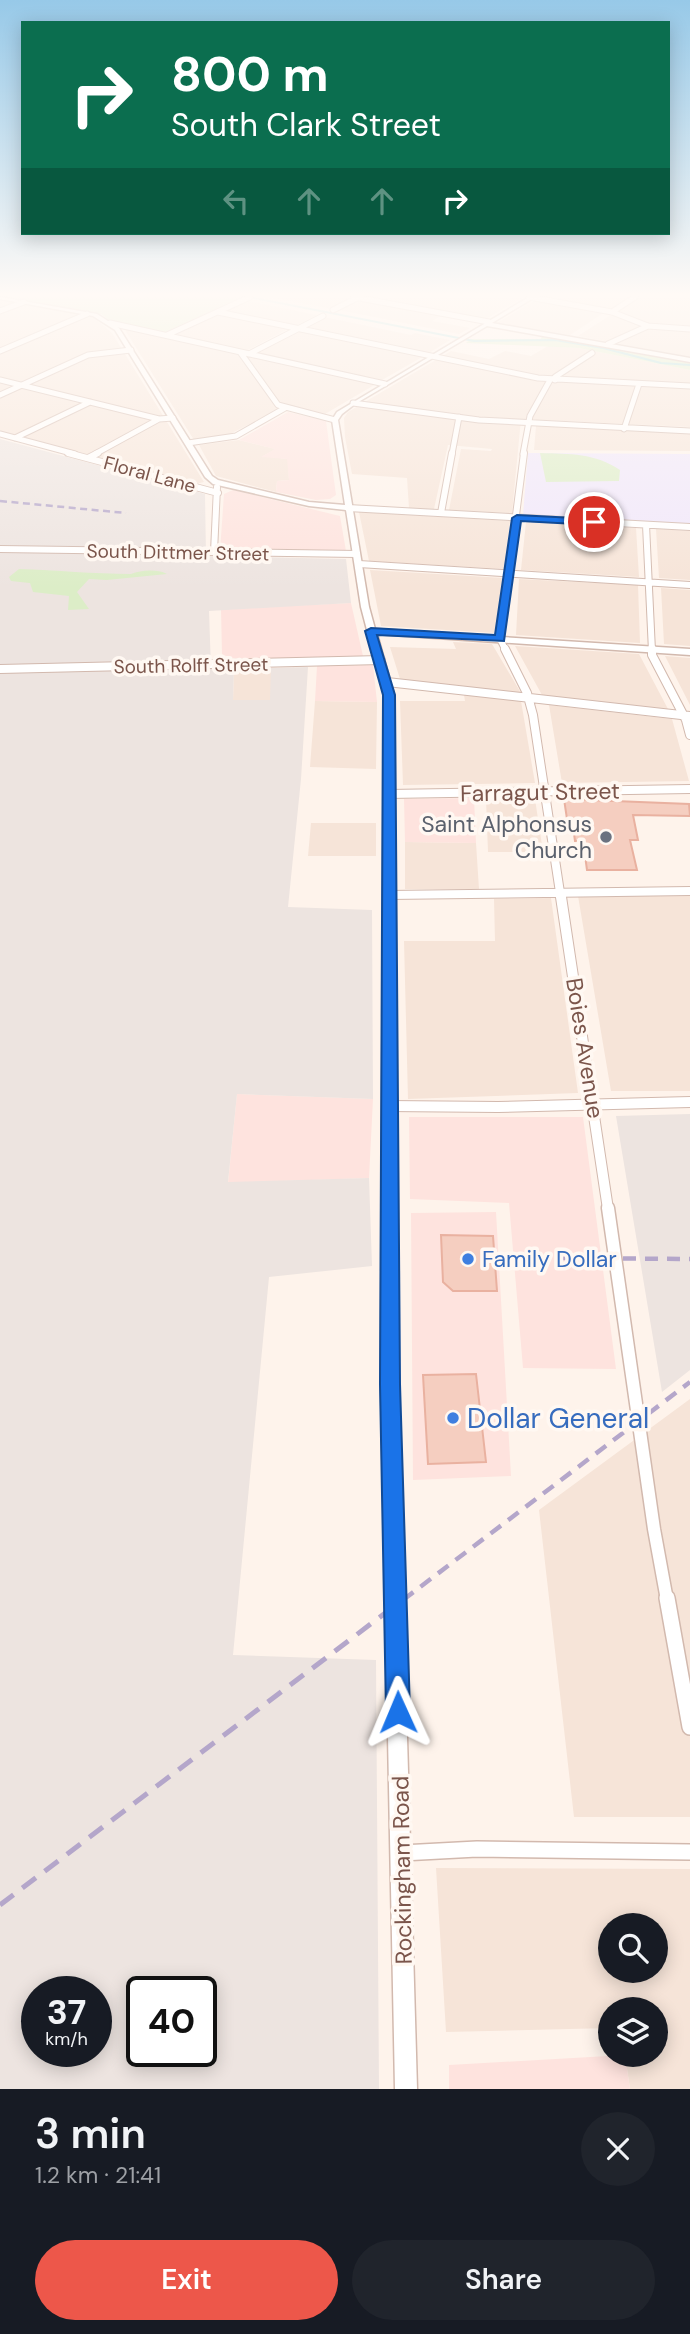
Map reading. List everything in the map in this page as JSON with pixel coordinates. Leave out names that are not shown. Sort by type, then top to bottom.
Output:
[{"type":"street","points":[[60,394],[159,419],[173,418]]},
{"type":"street","points":[[158,394],[209,477],[216,482],[309,504],[348,508],[690,527]]},
{"type":"street","points":[[270,394],[278,405],[285,408],[335,420],[339,413],[367,394]]},
{"type":"street","points":[[500,639],[528,424],[545,394]]},
{"type":"street","points":[[624,429],[636,394]]},
{"type":"street","points":[[15,438],[90,402]]},
{"type":"street","points":[[353,403],[404,413],[528,424],[690,432]]},
{"type":"street","points":[[188,443],[231,438],[285,408]]},
{"type":"street","points":[[441,513],[459,417]]},
{"type":"street","points":[[88,458],[159,419]]},
{"type":"street","name":"Rockingham Road","points":[[335,420],[371,631],[387,682],[390,1398],[407,2089]]},
{"type":"street","name":"Floral Lane","points":[[0,434],[218,493]]},
{"type":"street","points":[[214,552],[218,493],[216,482]]},
{"type":"street","points":[[646,525],[652,649],[686,716],[690,735]]},
{"type":"street","name":"South Dittmer Street","points":[[0,550],[214,552],[358,559],[510,575],[690,585]]},
{"type":"street","points":[[371,631],[690,652]]},
{"type":"street","name":"Boies Avenue","points":[[500,639],[529,700],[593,1104],[654,1529],[690,1727]]},
{"type":"street","name":"South Rolff Street","points":[[0,668],[381,660]]},
{"type":"street","points":[[387,682],[686,716]]},
{"type":"street","name":"Farragut Street","points":[[389,794],[690,789]]},
{"type":"street","points":[[389,895],[690,891]]},
{"type":"street","points":[[388,1106],[498,1107],[690,1102]]},
{"type":"street","points":[[402,1853],[477,1849],[690,1852]]},
{"type":"shaded area","points":[[0,394],[150,394],[204,482],[196,484],[0,431]]},
{"type":"shaded area","points":[[165,394],[358,394],[325,414],[287,405],[228,435],[194,440]]},
{"type":"shaded area","points":[[378,394],[690,394],[690,427],[521,419],[512,513],[449,510],[461,449],[492,449],[448,445],[434,509],[409,508],[407,478],[352,474],[345,437],[344,418],[348,412]]},
{"type":"shaded area","points":[[288,412],[326,421],[336,495],[330,499],[316,500],[276,492],[277,481],[289,480],[287,459],[261,457],[275,449],[239,440]]},
{"type":"shaded area","points":[[536,426],[690,434],[690,451],[534,450]]},
{"type":"shaded area","points":[[0,439],[205,494],[206,556],[346,559],[351,603],[209,611],[211,669],[234,669],[233,700],[270,700],[271,668],[308,667],[301,779],[288,907],[372,910],[373,1099],[237,1094],[228,1182],[369,1178],[372,1266],[269,1277],[233,1655],[376,1660],[379,2089],[0,2089]]},
{"type":"shaded area","points":[[239,440],[276,449],[263,456],[288,459],[289,480],[277,481],[276,492],[216,476],[199,445]]},
{"type":"shaded area","points":[[528,453],[690,454],[690,524],[523,515]]},
{"type":"shaded area","points":[[233,490],[340,516],[346,551],[220,551],[224,494]]},
{"type":"shaded area","points":[[359,512],[510,521],[505,569],[369,561]]},
{"type":"shaded area","points":[[526,522],[636,528],[639,577],[521,570]]},
{"type":"shaded area","points":[[656,529],[690,531],[690,580],[659,578]]},
{"type":"shaded area","points":[[370,570],[504,578],[496,633],[381,626]]},
{"type":"shaded area","points":[[519,579],[638,585],[640,643],[516,635]]},
{"type":"shaded area","points":[[661,588],[690,590],[690,646],[664,644]]},
{"type":"shaded area","points":[[351,603],[363,656],[234,660],[222,654],[221,609]]},
{"type":"shaded area","points":[[453,642],[492,644],[521,693],[400,679],[390,647],[456,649]]},
{"type":"shaded area","points":[[515,646],[639,654],[668,709],[542,695]]},
{"type":"shaded area","points":[[665,656],[690,658],[690,705]]},
{"type":"shaded area","points":[[373,665],[377,702],[315,701],[317,666]]},
{"type":"shaded area","points":[[271,668],[271,700],[233,700],[234,669]]},
{"type":"shaded area","points":[[464,695],[521,701],[535,783],[403,785],[400,701],[465,701]]},
{"type":"shaded area","points":[[315,701],[377,702],[376,769],[310,767]]},
{"type":"shaded area","points":[[549,705],[672,719],[689,781],[562,783]]},
{"type":"shaded area","points":[[474,798],[476,843],[405,842],[404,799]]},
{"type":"shaded area","points":[[486,799],[535,799],[543,852],[488,852]]},
{"type":"shaded area","points":[[311,823],[376,823],[376,856],[308,856]]},
{"type":"shaded area","points":[[405,842],[476,843],[479,889],[405,889]]},
{"type":"shaded area","points":[[690,895],[690,1091],[611,1091],[578,896]]},
{"type":"shaded area","points":[[551,898],[578,1093],[408,1099],[404,941],[495,941],[494,899]]},
{"type":"shaded area","points":[[237,1094],[373,1099],[369,1178],[228,1183]]},
{"type":"shaded area","points":[[690,1114],[690,1370],[662,1392],[616,1116]]},
{"type":"shaded area","points":[[409,1117],[583,1117],[616,1369],[523,1368],[509,1203],[410,1199]]},
{"type":"shaded area","points":[[496,1212],[511,1476],[413,1480],[411,1213]]},
{"type":"shaded area","points":[[690,1399],[690,1817],[574,1817],[539,1510]]},
{"type":"shaded area","points":[[436,1868],[690,1869],[690,2089],[630,2089],[627,2067],[668,2067],[668,1997],[598,1997],[598,2028],[446,2032]]},
{"type":"shaded area","points":[[598,2057],[598,2067],[627,2067],[630,2089],[449,2089],[449,2065]]},
{"type":"green space","points":[[540,453],[601,460],[620,470],[619,481],[546,482]]},
{"type":"green space","points":[[19,569],[117,574],[154,571],[167,574],[107,580],[89,579],[77,592],[89,609],[68,610],[69,596],[33,592],[30,583],[11,581],[9,577]]},
{"type":"building","name":"Saint Alphonsus Church","points":[[564,799],[689,804],[690,816],[633,815],[638,840],[630,840],[637,870],[587,870],[583,841],[575,841],[572,819],[567,819]]},
{"type":"building","name":"Family Dollar","points":[[441,1235],[493,1236],[497,1291],[453,1291],[443,1282]]},
{"type":"building","name":"Dollar General","points":[[476,1374],[486,1462],[428,1464],[423,1375]]},
{"type":"railway","points":[[0,501],[126,513]]},
{"type":"railway","points":[[557,1258],[690,1259]]},
{"type":"railway","points":[[403,1600],[690,1382]]},
{"type":"railway","points":[[0,1905],[405,1598]]},
{"type":"place","name":"Saint Alphonsus Church","points":[[606,837]]},
{"type":"place","name":"Family Dollar","points":[[468,1259]]},
{"type":"place","name":"Dollar General","points":[[453,1418]]},
{"type":"route","points":[[398,1712],[390,1384],[389,695],[371,631],[500,639],[507,605],[517,518],[594,522]]}]
